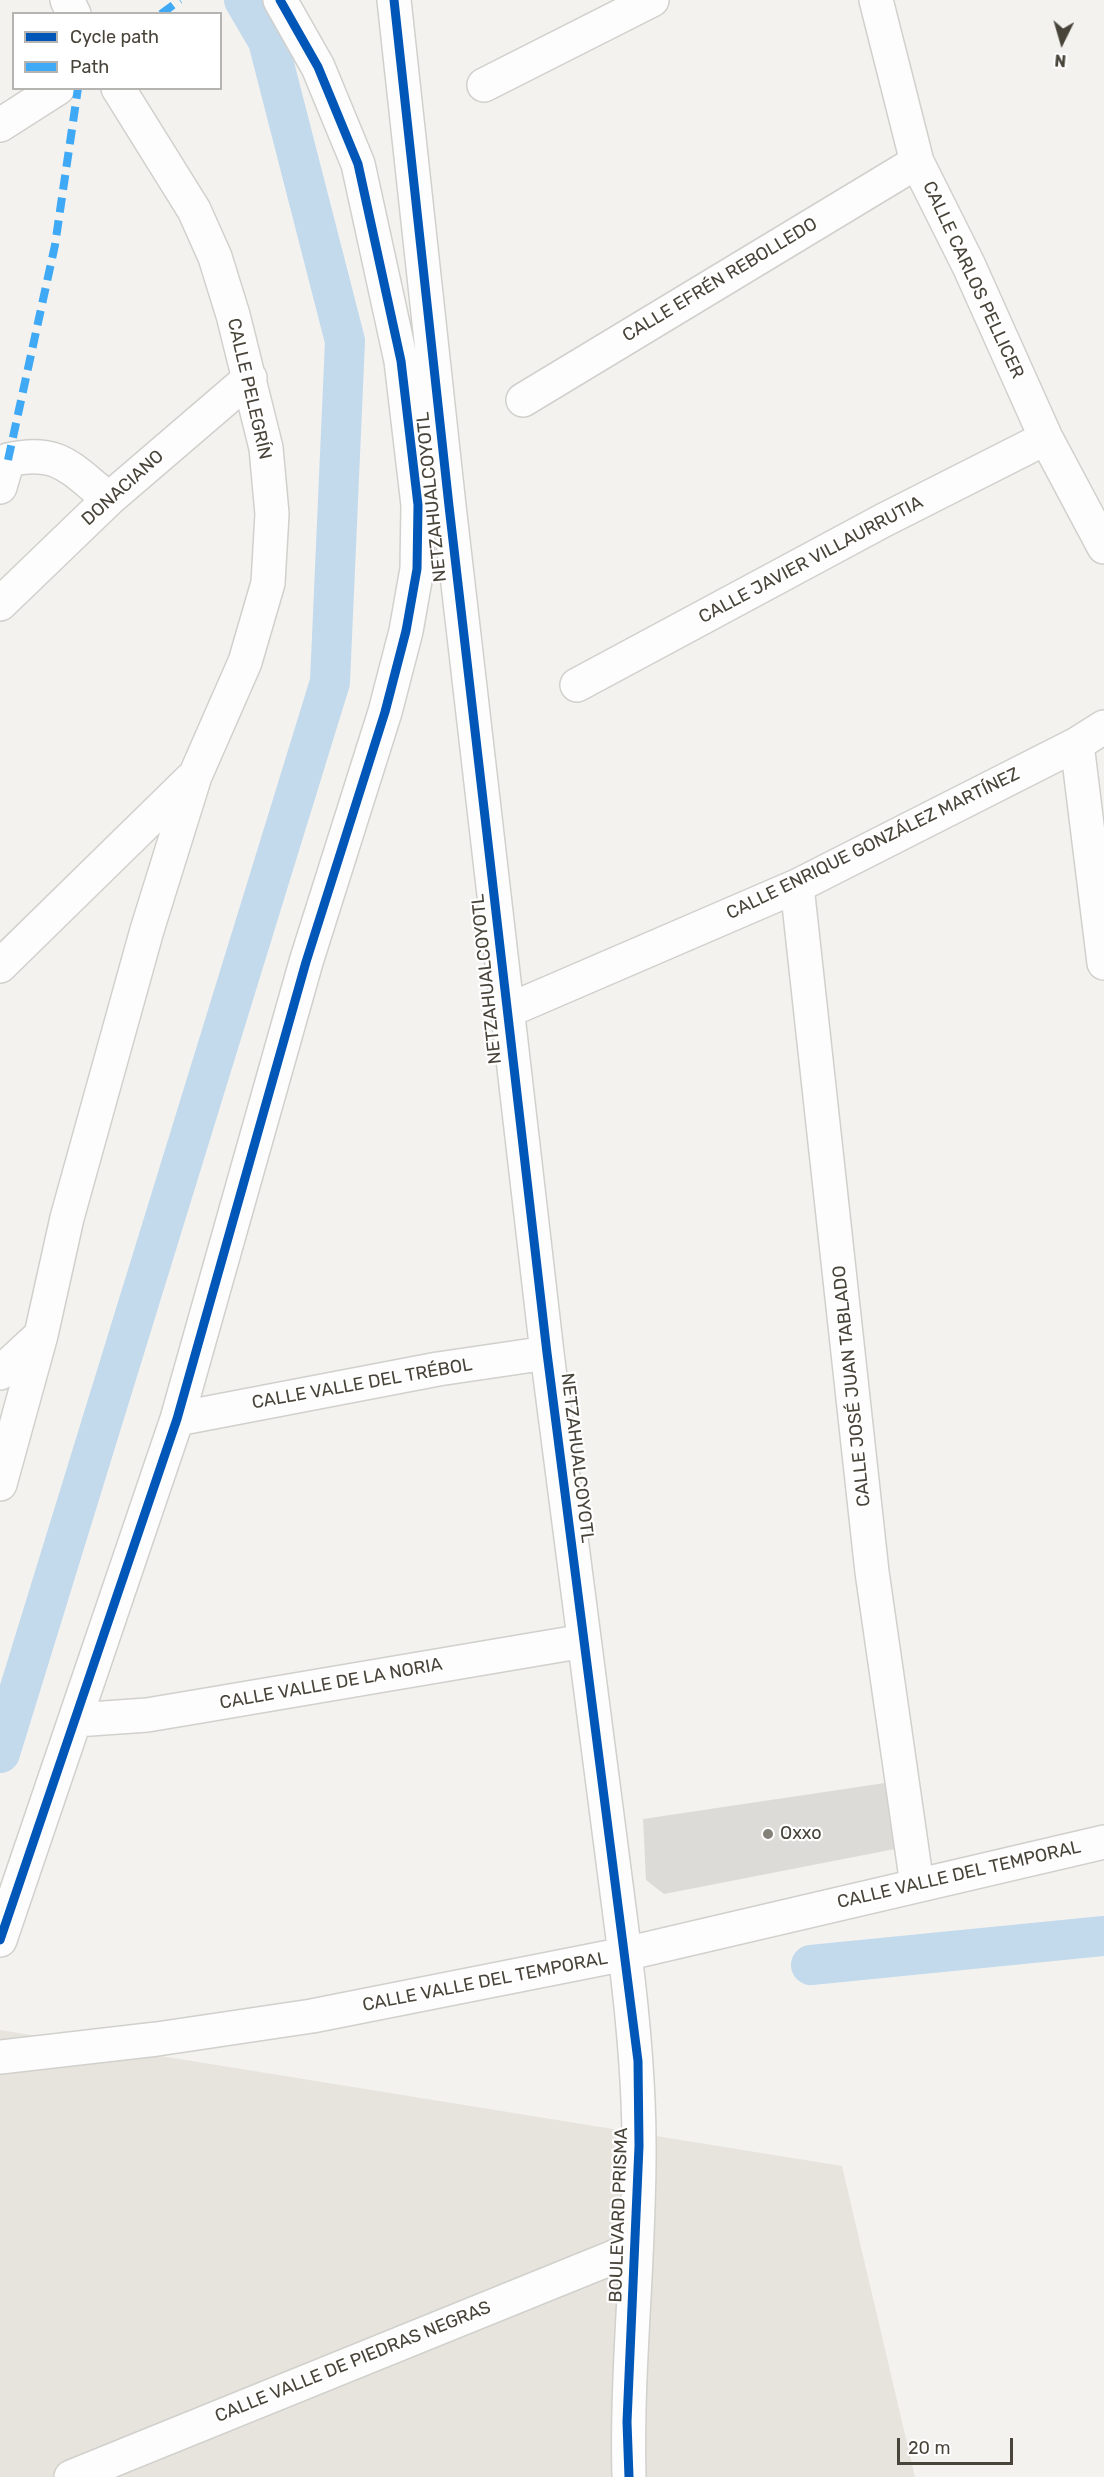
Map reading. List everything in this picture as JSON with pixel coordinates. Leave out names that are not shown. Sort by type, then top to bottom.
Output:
[{"type":"street","points":[[0,1940],[177,1419],[276,1062],[385,712],[406,631],[417,569],[418,505],[401,361],[358,164],[318,67],[280,0]]},
{"type":"street","name":"NETZAHUALCOYOTL","points":[[394,0],[547,1353],[625,1954]]},
{"type":"street","points":[[484,85],[652,0]]},
{"type":"street","name":"CALLE CARLOS PELLICER","points":[[876,0],[917,162],[969,266],[1046,438],[1104,547]]},
{"type":"street","points":[[0,125],[55,90]]},
{"type":"street","name":"CALLE PELEGRÍN","points":[[0,1484],[41,1335],[67,1218],[147,930],[195,776],[245,662],[268,583],[272,514],[266,448],[250,378],[215,257],[194,210],[119,90]]},
{"type":"street","name":"CALLE EFRÉN REBOLLEDO","points":[[523,400],[917,162]]},
{"type":"street","name":"DONACIANO","points":[[0,604],[108,499],[250,378]]},
{"type":"street","name":"CALLE JAVIER VILLAURRUTIA","points":[[577,685],[884,520],[1046,438]]},
{"type":"street","points":[[3,467],[41,455],[55,458],[108,499]]},
{"type":"street","name":"CALLE ENRIQUE GONZÁLEZ MARTÍNEZ","points":[[507,1011],[797,885],[1077,744],[1104,727]]},
{"type":"street","points":[[1077,744],[1104,963]]},
{"type":"street","points":[[0,966],[195,776]]},
{"type":"street","name":"CALLE JOSÉ JUAN TABLADO","points":[[797,885],[872,1572],[917,1885]]},
{"type":"street","points":[[0,1373],[41,1335]]},
{"type":"street","name":"CALLE VALLE DEL TRÉBOL","points":[[177,1419],[438,1369],[547,1353]]},
{"type":"street","name":"CALLE VALLE DE LA NORIA","points":[[76,1720],[186,1709],[584,1641]]},
{"type":"street","name":"CALLE VALLE DEL TEMPORAL","points":[[0,2057],[157,2039],[312,2016],[625,1954],[1104,1842]]},
{"type":"street","name":"BOULEVARD PRISMA","points":[[625,1954],[638,2061],[639,2146],[627,2422],[629,2477]]},
{"type":"street","name":"CALLE VALLE DE PIEDRAS NEGRAS","points":[[71,2477],[636,2248]]},
{"type":"shaded area","points":[[0,2030],[842,2166],[915,2477],[0,2477]]},
{"type":"building","name":"Oxxo","points":[[885,1783],[895,1849],[664,1894],[646,1880],[643,1819]]},
{"type":"waterway","points":[[0,1753],[330,682],[345,341],[268,41],[244,0]]},
{"type":"waterway","points":[[811,1965],[1104,1936]]},
{"type":"marked path","points":[[164,12],[180,0]]},
{"type":"marked path","points":[[8,460],[55,245],[78,90]]},
{"type":"cycle path","points":[[0,1940],[177,1419],[306,962],[385,712],[406,631],[417,569],[418,505],[401,361],[358,164],[318,67],[280,0]]},
{"type":"cycle path","points":[[394,0],[449,506],[547,1353],[638,2061],[639,2146],[627,2422],[629,2477]]},
{"type":"place","name":"Oxxo","points":[[768,1834]]}]
